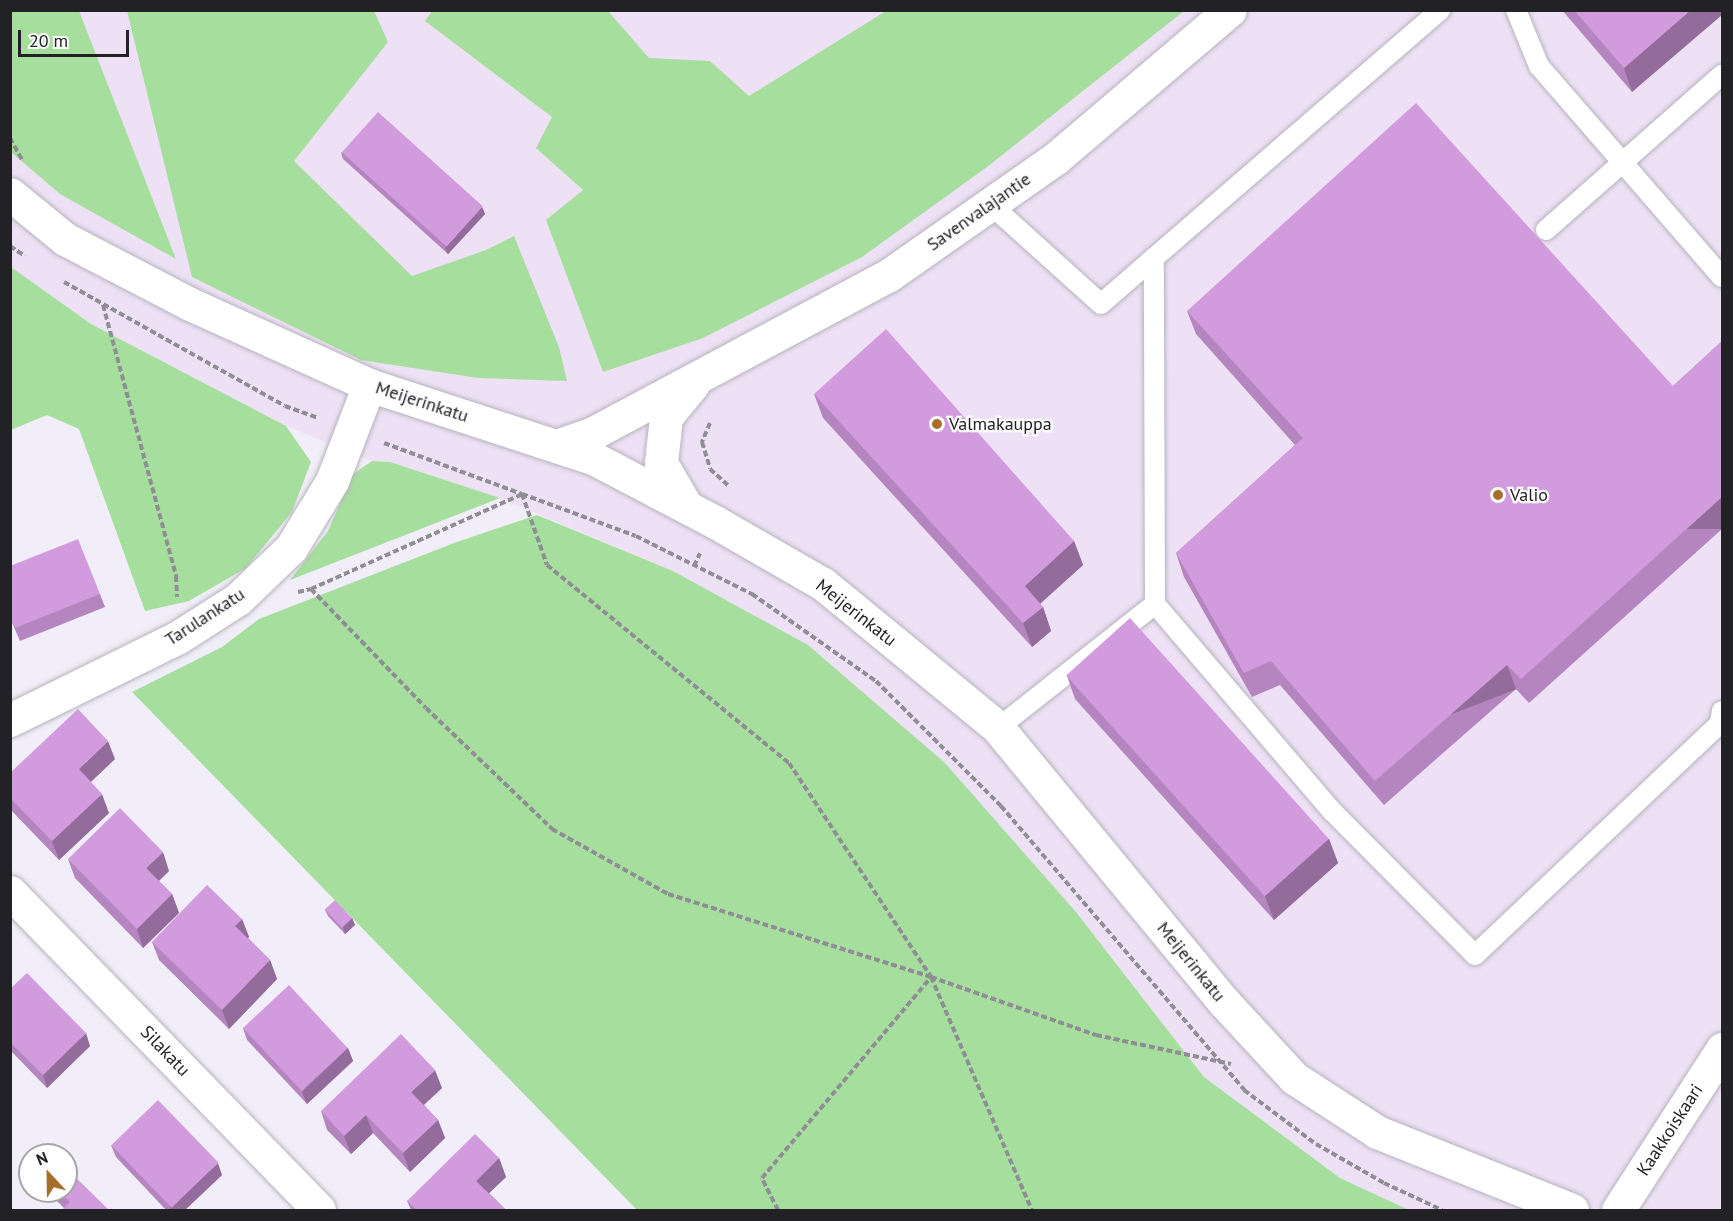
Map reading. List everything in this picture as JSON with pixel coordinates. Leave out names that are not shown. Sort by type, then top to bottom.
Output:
[{"type":"street","name":"Savenvalajantie","points":[[556,446],[593,433],[889,275],[1056,158],[1230,10]]},
{"type":"street","name":"Meijerinkatu","points":[[10,194],[65,239],[190,304],[369,385],[595,459],[823,584],[998,728],[1223,1001],[1294,1078],[1377,1132],[1572,1210]]},
{"type":"street","name":"Savenvalajantie","points":[[686,507],[661,462],[663,440],[666,417],[701,375]]},
{"type":"street","name":"Tarulankatu","points":[[10,720],[177,638],[238,599],[291,548],[333,481],[369,385]]},
{"type":"street","name":"Silakatu","points":[[10,892],[303,1205]]},
{"type":"street","name":"Kaakkoiskaari","points":[[1618,1210],[1722,1049]]},
{"type":"lane","points":[[990,204],[1101,304],[1440,10]]},
{"type":"lane","points":[[1515,10],[1539,66],[1722,277]]},
{"type":"lane","points":[[1546,230],[1722,75]]},
{"type":"lane","points":[[1154,258],[1155,604],[1331,810],[1475,955],[1720,723],[1722,711]]},
{"type":"lane","points":[[998,728],[1155,604]]},
{"type":"path","points":[[10,246],[28,258]]},
{"type":"path","points":[[63,281],[285,406],[636,536],[752,594],[876,681],[1001,806],[1244,1090],[1316,1144],[1384,1183],[1443,1210]]},
{"type":"path","points":[[103,304],[176,576],[177,638]]},
{"type":"path","points":[[238,599],[267,599],[311,589],[522,494]]},
{"type":"path","points":[[522,494],[547,565],[789,763],[931,977],[1032,1210]]},
{"type":"path","points":[[311,589],[426,708],[552,829],[668,894],[931,977],[1095,1035],[1240,1066]]},
{"type":"path","points":[[778,1210],[762,1178],[931,977]]},
{"type":"shaded area","points":[[11,11],[1722,11],[1722,1210],[1409,1210],[1340,1178],[1204,1077],[1076,912],[945,763],[673,571],[500,498],[390,462],[372,461],[286,426],[91,324],[11,267]]},
{"type":"green space","points":[[11,10],[79,11],[176,259],[60,194],[11,152]]},
{"type":"green space","points":[[127,11],[374,11],[388,42],[294,161],[412,276],[486,250],[514,236],[559,347],[567,381],[478,378],[361,360],[192,277]]},
{"type":"green space","points":[[432,11],[608,11],[649,58],[710,61],[749,96],[886,11],[1184,11],[987,167],[862,257],[703,338],[603,372],[546,220],[583,190],[536,148],[552,117],[425,21]]},
{"type":"green space","points":[[11,267],[91,324],[286,426],[311,462],[292,512],[246,568],[189,601],[145,611],[79,429],[47,415],[11,430]]},
{"type":"green space","points":[[372,461],[390,462],[500,498],[290,580],[328,531],[353,474]]},
{"type":"green space","points":[[537,515],[673,571],[808,645],[945,763],[1076,912],[1204,1077],[1340,1178],[1409,1210],[637,1210],[132,692],[222,647],[259,619],[454,543]]},
{"type":"building","points":[[1574,10],[1691,10],[1624,68]]},
{"type":"building","name":"Valio","points":[[1416,103],[1673,386],[1722,341],[1722,497],[1521,679],[1507,665],[1375,781],[1271,661],[1244,673],[1176,553],[1303,438],[1187,311]]},
{"type":"building","points":[[378,112],[483,206],[447,246],[342,152]]},
{"type":"building","points":[[886,329],[1074,541],[1025,586],[1043,607],[1023,623],[814,394]]},
{"type":"building","points":[[78,539],[100,594],[15,628],[10,617],[10,566]]},
{"type":"building","points":[[1130,618],[1329,839],[1265,896],[1066,676]]},
{"type":"building","points":[[78,709],[108,741],[79,769],[102,794],[52,841],[10,798],[10,773]]},
{"type":"building","points":[[120,808],[163,852],[146,868],[172,894],[137,929],[68,859]]},
{"type":"building","points":[[207,885],[242,919],[235,926],[270,960],[222,1010],[152,942]]},
{"type":"building","points":[[335,900],[352,918],[342,928],[325,910]]},
{"type":"building","points":[[27,973],[86,1033],[43,1075],[10,1042],[10,989]]},
{"type":"building","points":[[289,985],[348,1048],[302,1091],[243,1028]]},
{"type":"building","points":[[401,1034],[435,1070],[411,1092],[438,1120],[403,1153],[366,1115],[344,1136],[321,1111]]},
{"type":"building","points":[[158,1100],[218,1163],[172,1208],[111,1145]]},
{"type":"building","points":[[475,1134],[499,1158],[476,1181],[506,1210],[417,1210],[407,1201]]},
{"type":"building","points":[[78,1180],[109,1210],[62,1210],[69,1203],[78,1203]]},
{"type":"place","name":"Valmakauppa","points":[[937,424]]},
{"type":"place","name":"Valio","points":[[1498,495]]}]
